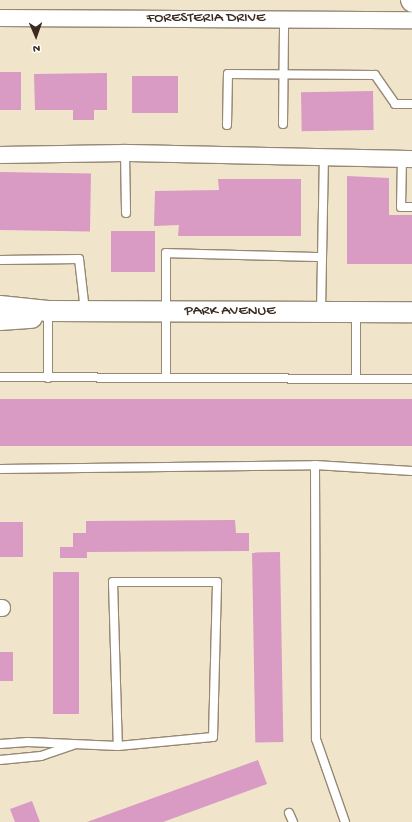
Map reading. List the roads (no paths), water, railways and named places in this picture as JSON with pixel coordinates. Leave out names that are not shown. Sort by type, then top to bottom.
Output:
[{"type":"street","name":"FORESTERIA DRIVE","points":[[0,18],[412,20]]},
{"type":"street","points":[[0,155],[125,153],[407,159]]},
{"type":"street","name":"PARK AVENUE","points":[[0,306],[85,311],[412,312]]},
{"type":"street","name":"PARK AVENUE","points":[[0,320],[28,320],[48,310]]},
{"type":"lane","points":[[283,124],[284,20]]},
{"type":"lane","points":[[227,125],[228,74],[375,75],[395,104],[412,104]]},
{"type":"lane","points":[[125,153],[126,213]]},
{"type":"lane","points":[[321,312],[324,157]]},
{"type":"lane","points":[[407,159],[401,207],[412,207]]},
{"type":"lane","points":[[166,378],[166,254],[322,257]]},
{"type":"lane","points":[[0,260],[80,259],[85,311]]},
{"type":"lane","points":[[48,310],[48,378]]},
{"type":"lane","points":[[356,312],[356,379]]},
{"type":"lane","points":[[0,378],[412,379]]},
{"type":"lane","points":[[315,465],[316,740],[346,822]]},
{"type":"lane","points":[[0,469],[315,465],[412,471]]},
{"type":"lane","points":[[0,744],[77,744],[118,746],[213,737],[216,582],[113,582],[118,746]]},
{"type":"lane","points":[[0,760],[41,756],[77,744]]},
{"type":"lane","points":[[289,813],[293,822]]}]
